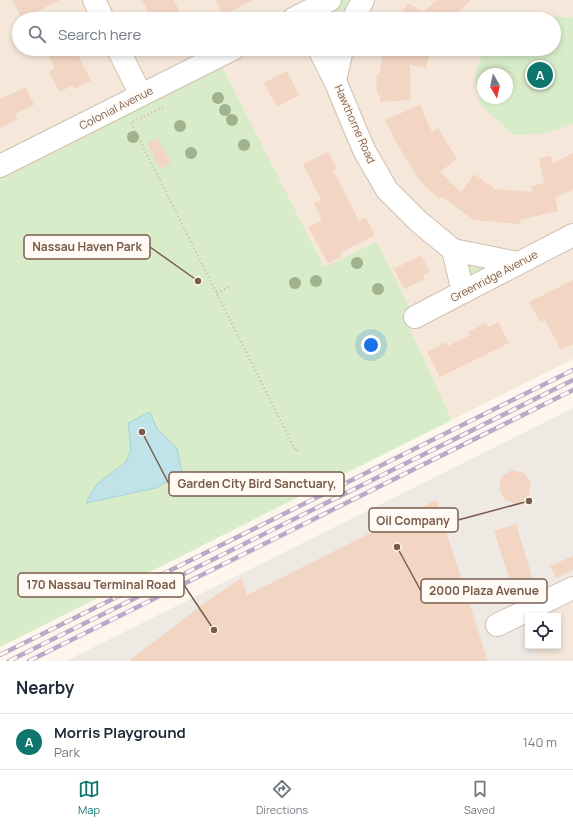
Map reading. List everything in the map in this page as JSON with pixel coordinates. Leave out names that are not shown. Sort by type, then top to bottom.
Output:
[{"type":"street","points":[[94,0],[100,12]]},
{"type":"street","points":[[300,12],[330,0]]},
{"type":"street","points":[[357,12],[363,0]]},
{"type":"street","points":[[122,56],[141,95]]},
{"type":"street","name":"Colonial Avenue","points":[[0,166],[219,56]]},
{"type":"street","name":"Hawthorne Road","points":[[322,56],[335,81],[364,150],[387,190],[418,221],[453,250],[517,263]]},
{"type":"street","points":[[335,81],[340,56]]},
{"type":"street","name":"Greenridge Avenue","points":[[416,317],[573,235]]},
{"type":"street","points":[[453,250],[463,292]]},
{"type":"street","points":[[497,626],[573,588]]},
{"type":"path","points":[[163,107],[132,123],[296,451],[300,449]]},
{"type":"path","points":[[217,293],[229,287]]},
{"type":"shaded area","points":[[0,0],[573,0],[573,359],[452,420],[402,312],[410,308],[377,242],[324,268],[220,62],[0,175]]},
{"type":"shaded area","points":[[573,408],[573,585],[517,613],[525,631],[525,649],[533,649],[539,661],[66,661]]},
{"type":"shaded area","points":[[573,585],[573,661],[539,661],[533,649],[561,649],[561,613],[525,613],[525,631],[517,613]]},
{"type":"green space","points":[[338,0],[357,0],[351,12],[320,12]]},
{"type":"green space","points":[[561,17],[573,18],[573,124],[543,134],[513,135],[480,104],[513,104],[513,68],[478,68],[482,56],[561,56]]},
{"type":"green space","points":[[220,62],[324,267],[377,242],[410,308],[402,312],[452,420],[0,647],[0,175]]},
{"type":"green space","points":[[477,71],[477,88],[475,77]]},
{"type":"green space","points":[[464,262],[490,266],[477,275],[472,275],[463,264]]},
{"type":"water","points":[[150,412],[157,429],[177,448],[182,473],[156,488],[86,503],[96,485],[126,462],[131,450],[128,423]]},
{"type":"building","points":[[12,0],[60,0],[36,12],[18,12]]},
{"type":"building","points":[[142,0],[174,0],[180,12],[148,12]]},
{"type":"building","points":[[215,0],[253,0],[229,12],[221,12]]},
{"type":"building","points":[[437,0],[471,0],[458,12],[423,12]]},
{"type":"building","points":[[408,3],[423,12],[402,12]]},
{"type":"building","points":[[49,56],[78,56],[91,81],[74,89],[72,86],[59,92],[49,72],[55,68]]},
{"type":"building","points":[[383,56],[429,56],[426,68],[410,65],[411,100],[380,102],[380,95],[377,95],[376,75],[379,75]]},
{"type":"building","points":[[287,71],[299,95],[277,107],[264,83]]},
{"type":"building","points":[[26,87],[34,105],[15,114],[18,119],[0,128],[0,99]]},
{"type":"building","points":[[420,105],[432,132],[438,128],[457,159],[440,172],[461,192],[474,174],[495,189],[532,192],[531,186],[544,183],[539,158],[551,156],[552,164],[573,153],[573,189],[555,198],[558,211],[520,220],[520,224],[474,220],[442,197],[439,199],[420,181],[397,144],[385,120]]},
{"type":"building","points":[[158,138],[171,163],[160,169],[147,143]]},
{"type":"building","points":[[328,152],[337,169],[333,170],[359,221],[366,218],[375,235],[340,253],[342,257],[328,263],[308,227],[322,220],[314,203],[321,200],[303,164]]},
{"type":"building","points":[[421,255],[430,272],[423,275],[425,279],[404,289],[394,269]]},
{"type":"building","points":[[573,280],[573,344],[561,350],[545,320],[540,322],[529,302]]},
{"type":"building","points":[[498,322],[509,343],[440,377],[427,352],[446,342],[448,346],[470,335],[468,332],[486,323],[488,327]]},
{"type":"building","points":[[512,470],[524,473],[531,483],[529,496],[518,505],[505,500],[499,489],[501,477]]},
{"type":"building","points":[[436,500],[488,661],[129,661],[211,598],[242,578],[247,595]]},
{"type":"building","points":[[516,524],[536,590],[515,596],[494,531]]},
{"type":"building","points":[[573,556],[573,570],[556,578],[550,566]]},
{"type":"railway","points":[[0,655],[573,370]]},
{"type":"railway","points":[[9,661],[573,380]]},
{"type":"railway","points":[[29,661],[573,390]]},
{"type":"place","name":"Morris Playground","points":[[540,75]]},
{"type":"place","name":"Nassau Haven Park","points":[[198,281]]},
{"type":"place","name":"Garden City Bird Sanctuary,","points":[[142,432]]},
{"type":"place","name":"Oil Company","points":[[529,501]]},
{"type":"place","name":"2000 Plaza Avenue","points":[[397,547]]},
{"type":"place","name":"170 Nassau Terminal Road","points":[[214,630]]}]
